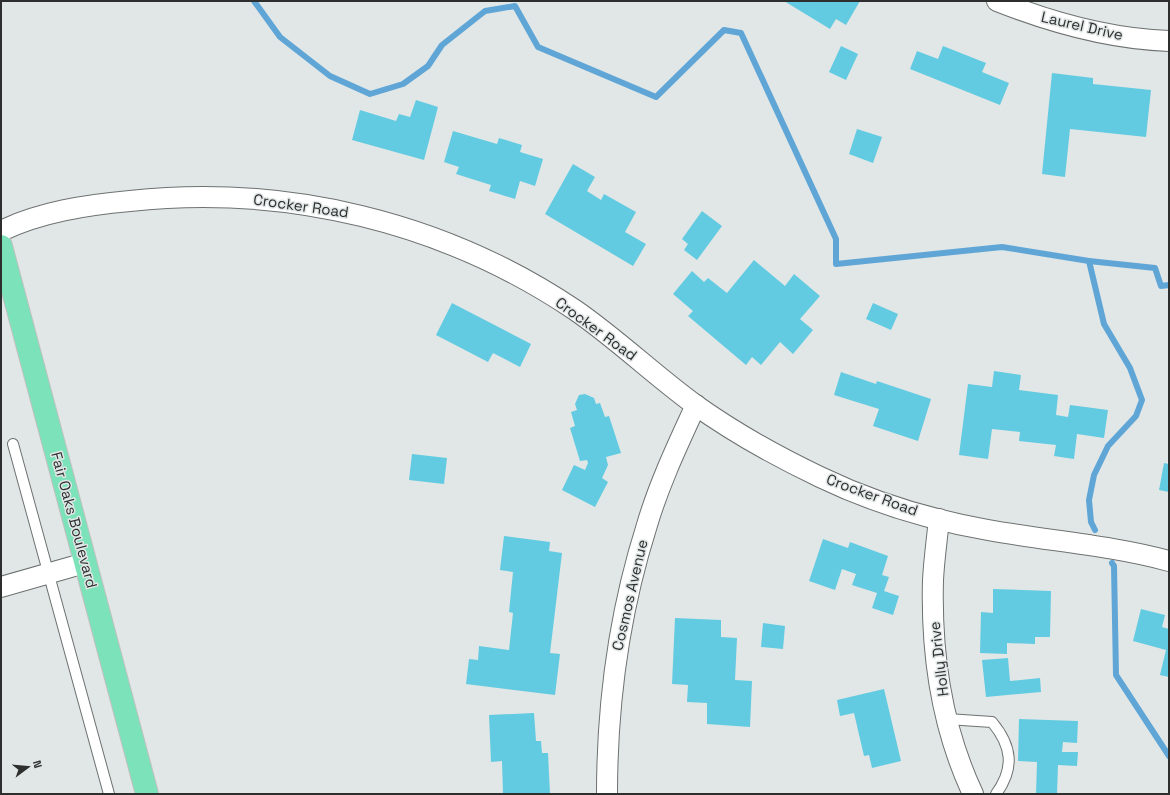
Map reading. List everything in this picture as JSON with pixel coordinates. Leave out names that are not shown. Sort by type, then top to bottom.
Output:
[{"type":"main road","name":"Fair Oaks Boulevard","points":[[1,246],[147,794]]},
{"type":"street","name":"Laurel Drive","points":[[997,1],[1063,24],[1104,33],[1169,41]]},
{"type":"street","name":"Crocker Road","points":[[1,231],[21,222],[70,210],[153,198],[199,196],[276,200],[344,211],[381,220],[454,245],[496,264],[536,286],[575,310],[612,337],[696,405],[776,455],[823,478],[870,498],[939,519],[987,530],[1101,546],[1169,561]]},
{"type":"street","name":"Cosmos Avenue","points":[[607,794],[610,699],[618,641],[631,582],[647,525],[667,469],[696,405]]},
{"type":"street","name":"Holly Drive","points":[[939,519],[933,579],[933,630],[939,680],[947,719],[966,778],[973,794]]},
{"type":"street","points":[[1,587],[85,563]]},
{"type":"lane","points":[[13,444],[109,794]]},
{"type":"lane","points":[[947,719],[992,722],[1003,735],[1009,751],[1009,768],[1003,784],[996,794]]},
{"type":"building","points":[[784,1],[860,1],[846,25],[836,19],[830,29]]},
{"type":"building","points":[[841,46],[858,54],[846,80],[829,72]]},
{"type":"building","points":[[943,46],[986,63],[982,72],[1009,83],[1000,105],[910,69],[917,51],[938,59]]},
{"type":"building","points":[[1052,73],[1093,78],[1093,84],[1151,90],[1146,137],[1070,129],[1065,177],[1042,174]]},
{"type":"building","points":[[416,100],[438,107],[424,160],[352,140],[360,110],[396,121],[399,114],[410,117]]},
{"type":"building","points":[[857,129],[882,137],[873,163],[849,154]]},
{"type":"building","points":[[453,131],[497,144],[499,138],[522,145],[520,152],[543,159],[535,186],[520,181],[515,199],[489,191],[491,185],[456,174],[459,167],[444,162]]},
{"type":"building","points":[[573,164],[595,177],[587,191],[601,200],[604,194],[636,212],[625,232],[646,244],[633,266],[545,214]]},
{"type":"building","points":[[702,211],[722,226],[697,260],[684,250],[688,244],[682,239]]},
{"type":"building","points":[[754,260],[785,286],[794,274],[820,296],[800,319],[813,330],[793,354],[780,342],[761,365],[752,357],[746,365],[688,316],[693,311],[673,294],[692,271],[704,282],[708,278],[727,293]]},
{"type":"building","points":[[452,303],[531,344],[520,367],[493,353],[488,362],[436,335]]},
{"type":"building","points":[[873,303],[898,314],[891,330],[866,319]]},
{"type":"building","points":[[994,371],[1021,375],[1019,390],[1058,395],[1056,415],[1068,417],[1070,405],[1108,410],[1104,438],[1077,434],[1074,459],[1054,456],[1056,445],[1019,441],[1020,432],[992,429],[988,459],[959,455],[968,384],[992,387]]},
{"type":"building","points":[[841,372],[876,384],[877,381],[931,399],[918,441],[873,426],[879,409],[834,395]]},
{"type":"building","points":[[585,394],[594,398],[596,404],[600,403],[605,417],[609,416],[621,453],[606,457],[608,465],[602,478],[608,482],[595,507],[562,490],[574,465],[585,470],[588,463],[587,460],[580,461],[570,428],[575,426],[571,412],[577,410],[575,404],[579,395]]},
{"type":"building","points":[[412,454],[447,458],[444,484],[409,480]]},
{"type":"building","points":[[1164,463],[1169,464],[1169,492],[1159,490]]},
{"type":"building","points":[[504,536],[550,542],[549,551],[562,553],[550,653],[560,654],[555,695],[466,684],[469,659],[478,660],[479,646],[509,650],[513,613],[509,612],[513,572],[500,570]]},
{"type":"building","points":[[823,539],[848,548],[850,542],[888,556],[882,575],[889,577],[884,591],[899,596],[893,615],[872,608],[877,593],[852,585],[856,574],[842,569],[835,590],[809,581]]},
{"type":"building","points":[[993,589],[1051,591],[1050,637],[1035,637],[1035,644],[1007,643],[1007,654],[980,653],[981,612],[993,613]]},
{"type":"building","points":[[1141,609],[1165,615],[1162,627],[1169,629],[1169,677],[1160,675],[1166,650],[1133,641]]},
{"type":"building","points":[[675,618],[721,620],[721,637],[737,638],[735,680],[752,681],[750,727],[707,724],[707,703],[687,702],[688,685],[672,684]]},
{"type":"building","points":[[763,623],[785,626],[783,649],[761,647]]},
{"type":"building","points":[[1008,658],[1010,681],[1040,678],[1041,692],[986,697],[982,660]]},
{"type":"building","points":[[884,689],[901,761],[872,768],[869,755],[864,756],[854,713],[840,716],[837,700]]},
{"type":"building","points":[[534,713],[536,741],[541,741],[542,753],[548,753],[550,794],[503,794],[502,761],[491,762],[489,715]]},
{"type":"building","points":[[1019,719],[1078,721],[1077,743],[1063,742],[1062,752],[1078,752],[1077,766],[1058,765],[1057,794],[1036,794],[1037,762],[1018,761]]},
{"type":"waterway","points":[[254,1],[280,37],[330,76],[370,94],[403,84],[428,66],[442,45],[485,11],[515,6],[538,47],[656,97],[724,30],[741,33],[836,239],[836,264],[1002,247],[1089,261],[1155,268],[1161,286],[1169,285]]},
{"type":"waterway","points":[[1089,261],[1104,324],[1130,368],[1142,400],[1136,416],[1108,446],[1094,475],[1089,500],[1091,522],[1095,530]]},
{"type":"waterway","points":[[1112,563],[1114,566],[1116,675],[1169,756]]}]
